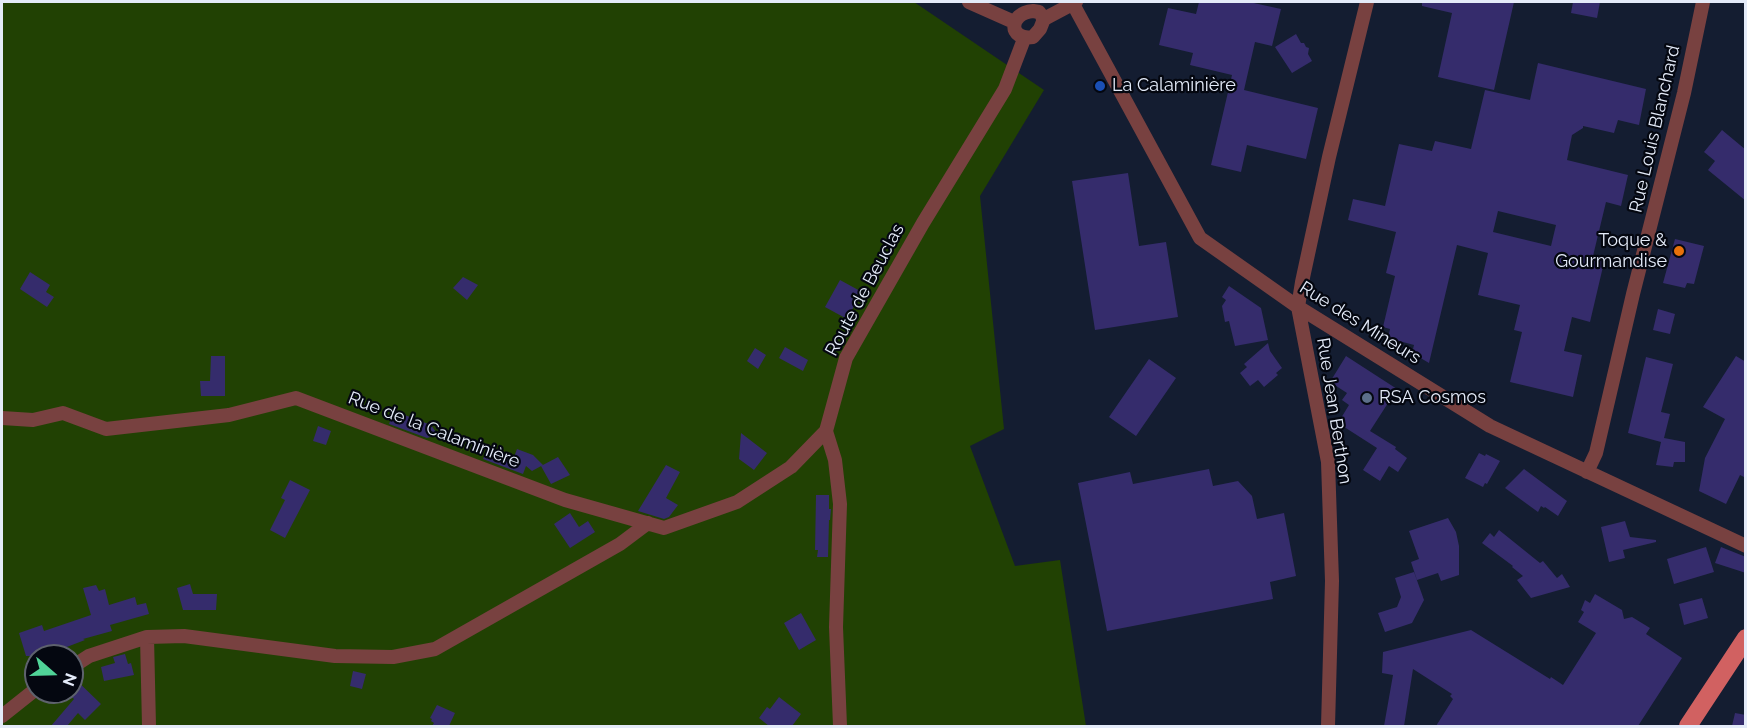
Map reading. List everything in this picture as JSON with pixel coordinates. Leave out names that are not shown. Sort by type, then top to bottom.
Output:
[{"type":"main road","points":[[1688,726],[1746,638]]},
{"type":"street","points":[[969,2],[1014,22]]},
{"type":"street","name":"Rue Jean Berthon","points":[[1328,726],[1332,581],[1328,462],[1298,307],[1329,157],[1367,2]]},
{"type":"street","name":"Rue Louis Blanchard","points":[[1587,472],[1596,453],[1633,294],[1684,93],[1703,2]]},
{"type":"street","points":[[1044,19],[1039,12],[1025,12],[1017,17],[1014,28],[1024,39],[1033,37],[1040,29],[1044,19],[1075,3]]},
{"type":"street","name":"Rue des Mineurs","points":[[1075,3],[1200,238],[1298,307],[1490,426],[1746,546]]},
{"type":"street","name":"Route de Beuclas","points":[[826,431],[846,358],[923,223],[1005,90],[1024,39]]},
{"type":"street","name":"Rue de la Calaminière","points":[[2,418],[33,420],[63,413],[106,429],[230,415],[296,398],[565,500],[664,528],[737,502],[791,467],[826,431]]},
{"type":"street","points":[[826,431],[835,460],[840,504],[836,627],[840,726]]},
{"type":"street","points":[[84,659],[147,637],[184,636],[335,656],[393,657],[435,649],[620,544],[648,524]]},
{"type":"street","points":[[147,637],[149,726]]},
{"type":"street","points":[[2,716],[24,699]]},
{"type":"green space","points":[[2,2],[914,2],[1044,90],[980,196],[1004,429],[970,446],[1015,566],[1060,560],[1086,726],[2,726]]},
{"type":"building","points":[[1199,2],[1249,2],[1281,9],[1272,46],[1255,42],[1244,90],[1318,108],[1306,159],[1247,145],[1241,172],[1211,165],[1232,75],[1190,65],[1193,53],[1159,45],[1168,8],[1196,14]]},
{"type":"building","points":[[1422,2],[1514,2],[1494,90],[1438,77],[1452,13],[1422,6]]},
{"type":"building","points":[[1573,2],[1600,2],[1597,18],[1571,13]]},
{"type":"building","points":[[1296,34],[1301,43],[1309,48],[1308,54],[1312,61],[1292,73],[1275,47]]},
{"type":"building","points":[[1538,63],[1646,89],[1639,125],[1618,120],[1614,133],[1583,126],[1572,135],[1567,160],[1628,175],[1621,206],[1606,202],[1593,256],[1605,258],[1590,322],[1572,317],[1564,351],[1582,355],[1573,397],[1510,382],[1522,332],[1514,330],[1520,305],[1478,295],[1488,253],[1457,245],[1429,363],[1412,353],[1414,345],[1388,338],[1390,329],[1383,327],[1395,276],[1386,273],[1396,232],[1348,220],[1353,199],[1385,206],[1399,144],[1432,151],[1435,141],[1471,149],[1485,90],[1530,100]],"holes":[[[1498,211],[1556,225],[1551,246],[1493,232]]]},
{"type":"building","points":[[1722,130],[1746,150],[1746,201],[1708,170],[1715,161],[1704,152]]},
{"type":"building","points":[[1128,173],[1139,246],[1166,242],[1178,317],[1095,330],[1072,181]]},
{"type":"building","points":[[1675,239],[1704,246],[1694,284],[1687,283],[1685,288],[1663,283]]},
{"type":"building","points":[[30,272],[50,285],[46,292],[54,297],[47,307],[20,289]]},
{"type":"building","points":[[463,277],[478,285],[467,300],[453,288]]},
{"type":"building","points":[[840,280],[862,292],[847,319],[825,307]]},
{"type":"building","points":[[1229,286],[1261,308],[1268,340],[1235,346],[1229,321],[1225,322],[1222,306],[1226,300],[1222,297]]},
{"type":"building","points":[[1658,309],[1675,314],[1670,334],[1653,330]]},
{"type":"building","points":[[1268,343],[1270,351],[1282,368],[1276,373],[1278,375],[1264,387],[1258,380],[1250,386],[1240,373],[1247,367],[1244,364]]},
{"type":"building","points":[[785,347],[808,360],[803,371],[779,358]]},
{"type":"building","points":[[755,348],[766,355],[758,369],[747,361]]},
{"type":"building","points":[[211,356],[225,356],[225,396],[201,396],[200,381],[210,381]]},
{"type":"building","name":"RSA Cosmos","points":[[1346,356],[1397,389],[1370,431],[1396,447],[1395,449],[1407,458],[1398,472],[1389,466],[1380,481],[1363,470],[1377,448],[1338,423],[1349,405],[1342,400],[1347,393],[1330,382]]},
{"type":"building","points":[[1736,356],[1746,362],[1746,478],[1740,475],[1726,504],[1699,491],[1705,458],[1725,419],[1703,407]]},
{"type":"building","points":[[1646,357],[1673,364],[1661,412],[1670,414],[1664,438],[1685,442],[1685,462],[1674,462],[1673,467],[1656,465],[1661,442],[1628,433]]},
{"type":"building","points":[[1149,359],[1176,378],[1136,436],[1109,417]]},
{"type":"building","points":[[394,411],[431,425],[438,435],[427,438],[389,424]]},
{"type":"building","points":[[318,426],[331,431],[326,445],[313,441]]},
{"type":"building","points":[[741,433],[767,453],[754,470],[739,459]]},
{"type":"building","points":[[488,447],[514,457],[517,449],[533,455],[543,465],[532,471],[526,466],[523,474],[483,459]]},
{"type":"building","points":[[1479,453],[1500,461],[1483,487],[1465,478]]},
{"type":"building","points":[[558,457],[570,475],[551,484],[541,466]]},
{"type":"building","points":[[666,465],[680,472],[666,498],[678,505],[669,517],[664,519],[638,511]]},
{"type":"building","points":[[1209,469],[1213,486],[1238,481],[1252,496],[1257,519],[1284,513],[1296,576],[1270,582],[1273,599],[1107,631],[1078,483],[1130,472],[1133,484]]},
{"type":"building","points":[[1524,469],[1567,501],[1558,516],[1541,506],[1538,512],[1505,488]]},
{"type":"building","points":[[290,480],[310,490],[285,538],[270,530],[285,500],[281,498]]},
{"type":"building","points":[[816,495],[829,495],[829,509],[831,509],[828,557],[817,557],[818,550],[815,550]]},
{"type":"building","points":[[570,513],[579,527],[588,521],[595,532],[570,548],[554,524]]},
{"type":"building","points":[[1448,518],[1456,532],[1459,546],[1459,575],[1441,581],[1438,573],[1417,580],[1411,562],[1419,559],[1409,531]]},
{"type":"building","points":[[1625,521],[1630,537],[1656,540],[1656,542],[1623,550],[1625,558],[1609,562],[1601,527]]},
{"type":"building","points":[[1499,530],[1540,563],[1543,561],[1557,578],[1562,574],[1570,587],[1531,598],[1517,580],[1523,576],[1482,543],[1490,533],[1494,537]]},
{"type":"building","points":[[1706,547],[1714,572],[1674,584],[1667,559]]},
{"type":"building","points":[[1721,547],[1746,557],[1746,573],[1715,563]]},
{"type":"building","points":[[1414,572],[1424,600],[1412,623],[1385,632],[1378,613],[1397,607],[1401,597],[1395,578]]},
{"type":"building","points":[[190,584],[193,594],[217,594],[216,610],[183,610],[177,588]]},
{"type":"building","points":[[96,585],[99,591],[105,589],[109,605],[135,597],[137,605],[146,603],[149,614],[110,625],[112,631],[83,639],[85,640],[75,644],[24,644],[24,649],[19,633],[42,625],[44,631],[91,615],[83,588]]},
{"type":"building","points":[[1595,594],[1622,610],[1624,619],[1632,617],[1650,628],[1646,634],[1682,658],[1638,726],[1436,726],[1453,699],[1450,696],[1452,694],[1413,669],[1404,726],[1384,726],[1393,675],[1382,673],[1383,652],[1471,630],[1563,685],[1596,633],[1578,622],[1584,612],[1581,610],[1585,600],[1590,603]]},
{"type":"building","points":[[1702,598],[1708,618],[1684,625],[1679,604]]},
{"type":"building","points":[[801,613],[816,640],[799,650],[784,623]]},
{"type":"building","points":[[125,654],[128,664],[131,663],[134,675],[104,681],[101,667],[115,663],[113,657]]},
{"type":"building","points":[[353,671],[366,674],[362,689],[350,686]]},
{"type":"building","points":[[84,688],[101,704],[85,720],[78,713],[67,726],[51,726],[70,704],[84,704]]},
{"type":"building","points":[[779,697],[801,714],[792,726],[769,726],[759,718]]},
{"type":"building","points":[[437,705],[455,713],[449,726],[432,726],[434,723],[430,718]]},
{"type":"building","points":[[1735,713],[1746,715],[1746,726],[1732,726]]},
{"type":"place","name":"La Calaminière","points":[[1100,86]]},
{"type":"place","name":"Toque & Gourmandise","points":[[1679,251]]},
{"type":"place","name":"RSA Cosmos","points":[[1367,398]]}]
